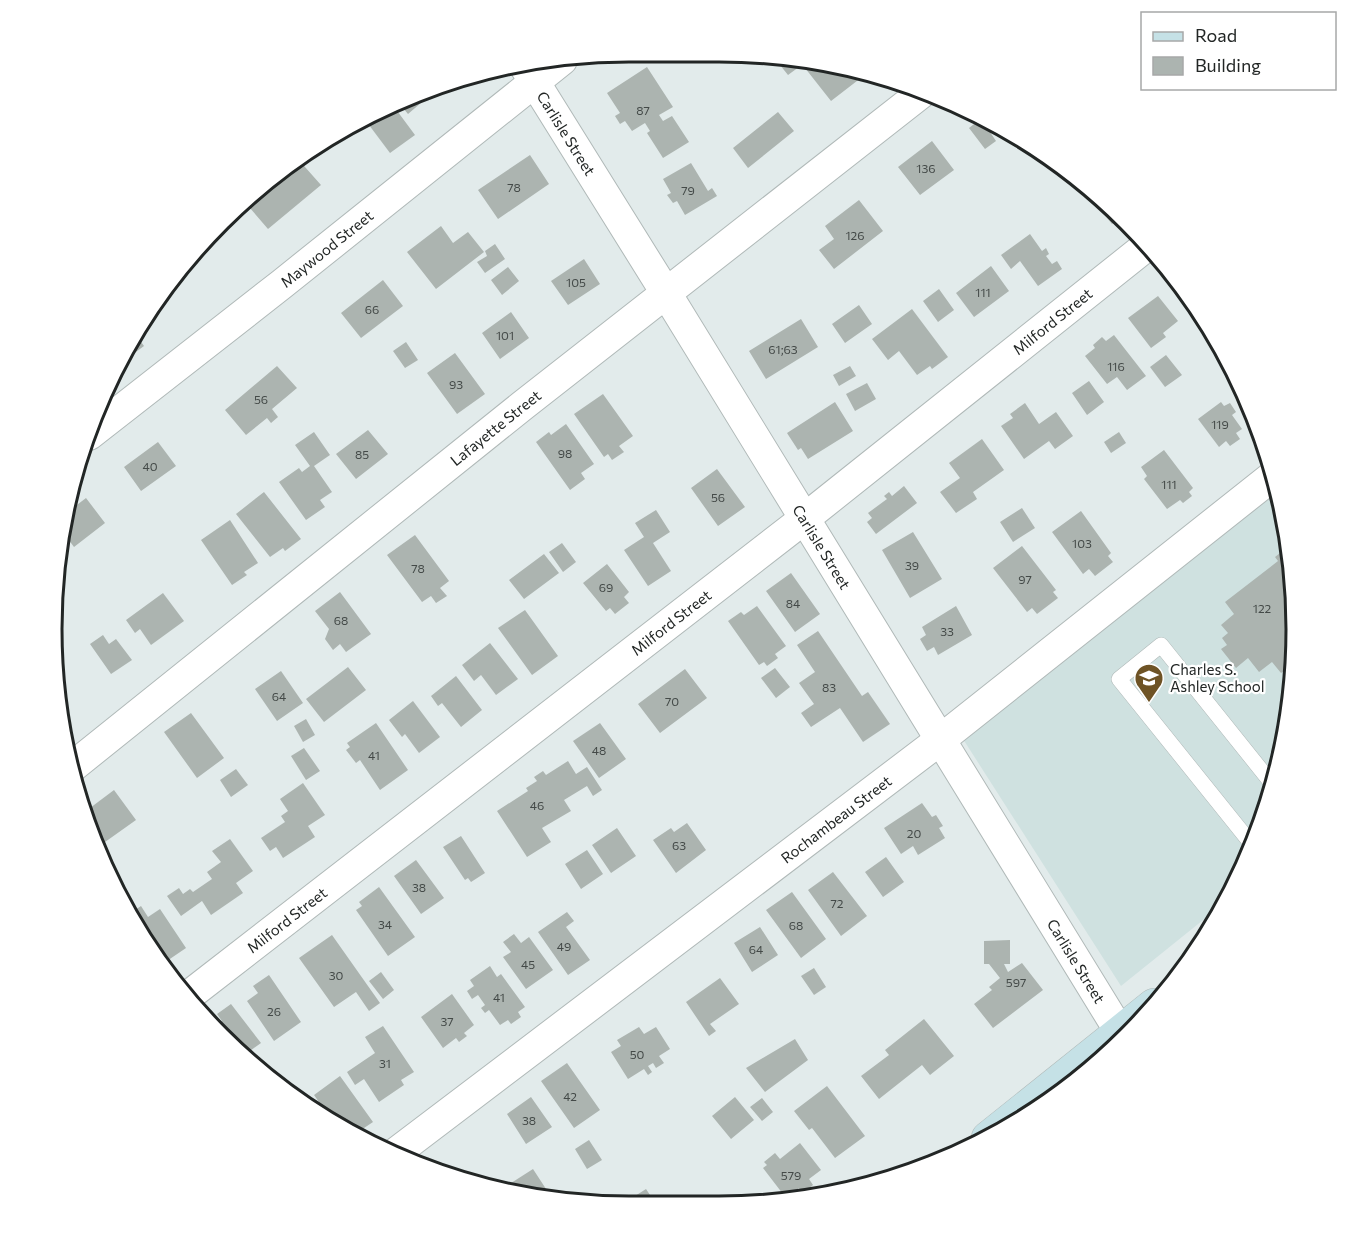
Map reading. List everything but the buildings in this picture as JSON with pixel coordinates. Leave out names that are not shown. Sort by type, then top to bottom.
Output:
[{"type":"main road","points":[[1039,1097],[1101,1047]]},
{"type":"street","name":"Carlisle Street","points":[[528,72],[1119,1030]]},
{"type":"street","name":"Maywood Street","points":[[99,427],[282,285],[528,72]]},
{"type":"street","name":"Lafayette Street","points":[[78,763],[666,293],[916,97]]},
{"type":"street","name":"Milford Street","points":[[194,992],[804,519],[1141,250]]},
{"type":"street","name":"Rochambeau Street","points":[[402,1148],[940,740],[1266,480]]},
{"type":"lane","points":[[1246,837],[1119,679],[1161,645],[1266,777]]},
{"type":"shaded area","name":"Charles S. Ashley School","points":[[1270,494],[1282,554],[1286,628],[1282,703],[1267,775],[1243,845],[1209,915],[1121,986],[963,739]]},
{"type":"place","name":"Charles S. Ashley School","points":[[1149,704]]}]
